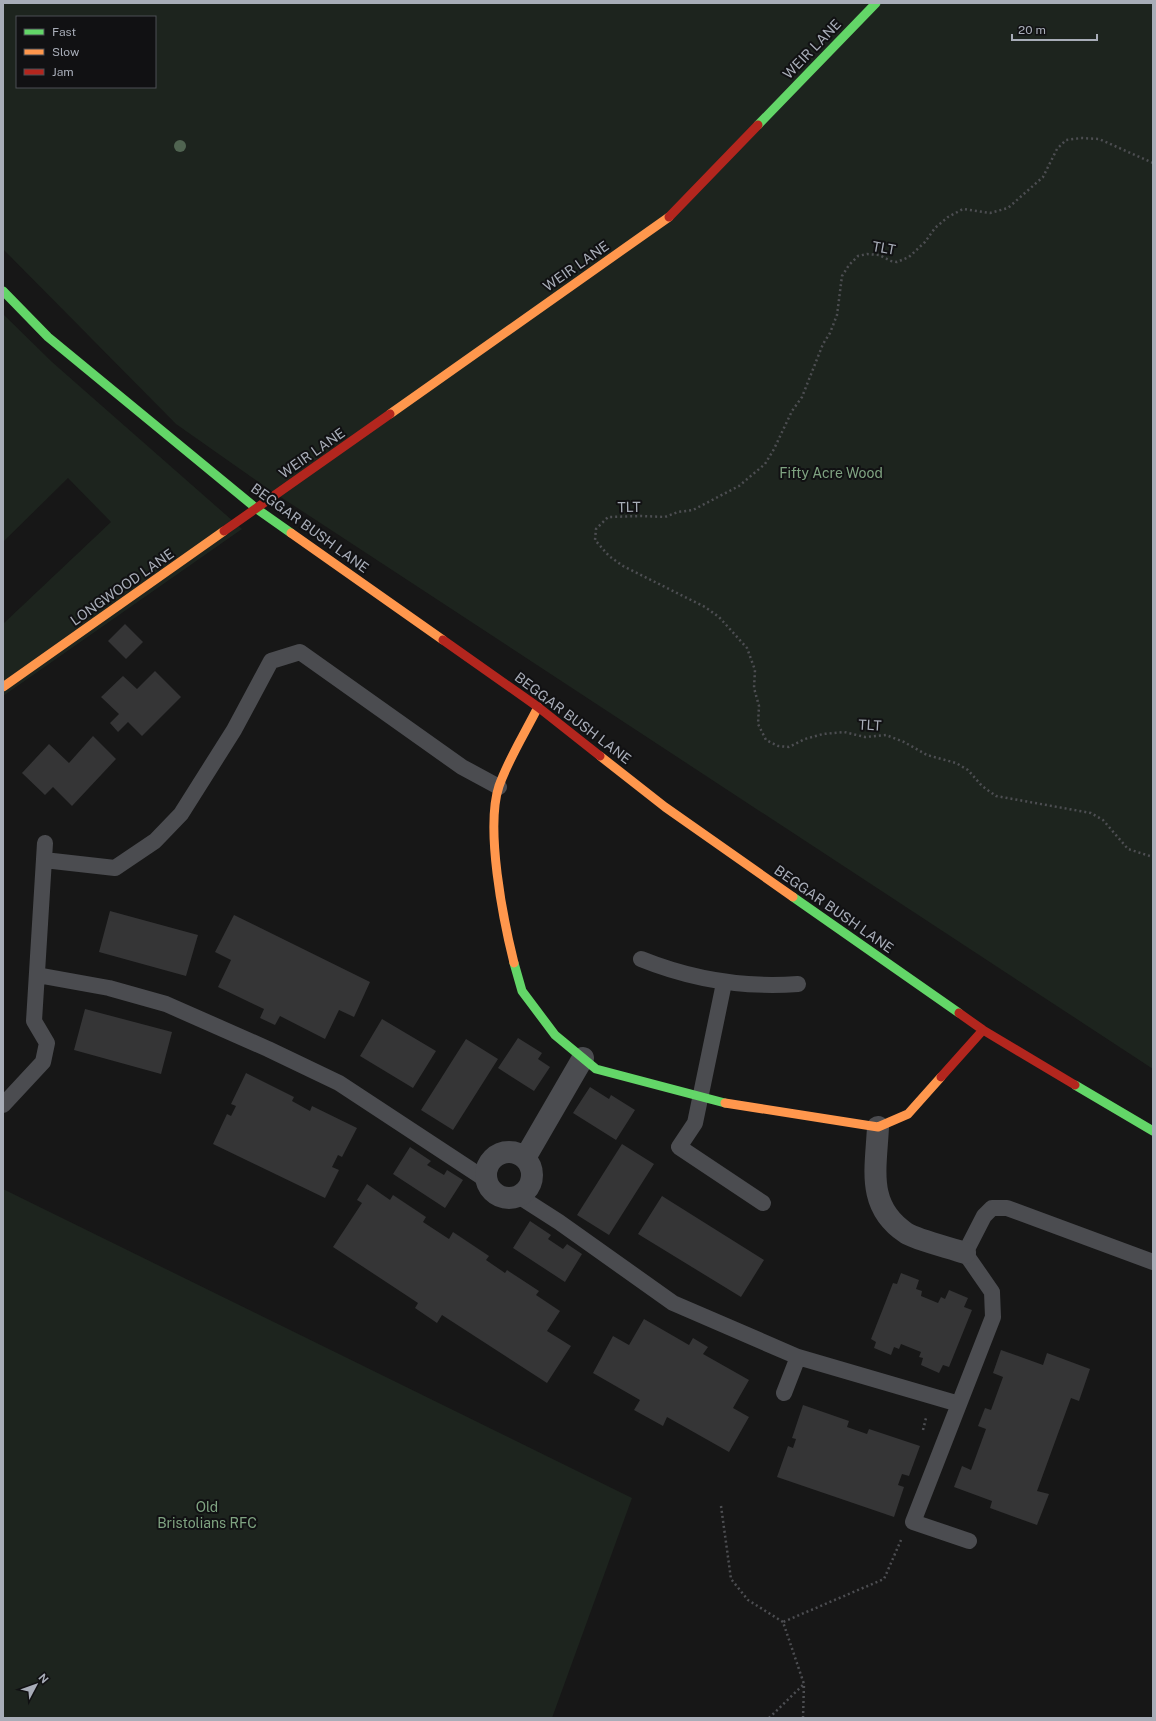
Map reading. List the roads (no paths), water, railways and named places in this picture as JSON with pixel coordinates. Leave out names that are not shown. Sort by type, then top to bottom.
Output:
[{"type":"street","name":"WEIR LANE","points":[[256,509],[668,218],[876,3]]},
{"type":"street","name":"BEGGAR BUSH LANE","points":[[3,291],[48,337],[256,509],[538,707],[665,807],[983,1030],[1153,1131]]},
{"type":"street","name":"LONGWOOD LANE","points":[[3,687],[256,509]]},
{"type":"street","points":[[538,707],[508,765],[499,787],[493,820],[510,946],[522,991],[556,1035],[596,1069],[739,1106],[878,1127],[908,1114],[983,1030]]},
{"type":"street","points":[[525,1158],[583,1058]]},
{"type":"street","points":[[878,1127],[876,1174],[878,1199],[888,1217],[907,1234],[965,1252]]},
{"type":"street","points":[[512,1152],[525,1158],[532,1171],[530,1186],[520,1197],[506,1199],[492,1193],[485,1179],[487,1165],[497,1154],[512,1152]]},
{"type":"lane","points":[[44,860],[115,868],[155,841],[181,814],[234,730],[271,661],[300,652],[462,767],[499,787]]},
{"type":"lane","points":[[3,1105],[43,1062],[47,1043],[34,1021],[45,843]]},
{"type":"lane","points":[[641,959],[682,974],[724,983],[767,986],[798,984]]},
{"type":"lane","points":[[36,975],[109,988],[166,1004],[268,1049],[339,1082],[485,1179]]},
{"type":"lane","points":[[724,983],[694,1123],[679,1147],[763,1203]]},
{"type":"lane","points":[[520,1197],[559,1222],[673,1303],[798,1357],[959,1404]]},
{"type":"lane","points":[[969,1541],[913,1522],[993,1317],[992,1292],[965,1252],[984,1216],[992,1208],[1007,1208],[1153,1262]]},
{"type":"lane","points":[[784,1393],[798,1357]]},
{"type":"park label","name":"Fifty Acre Wood","points":[[831,473]]},
{"type":"park label","name":"Old Bristolians RFC","points":[[207,1516]]}]
